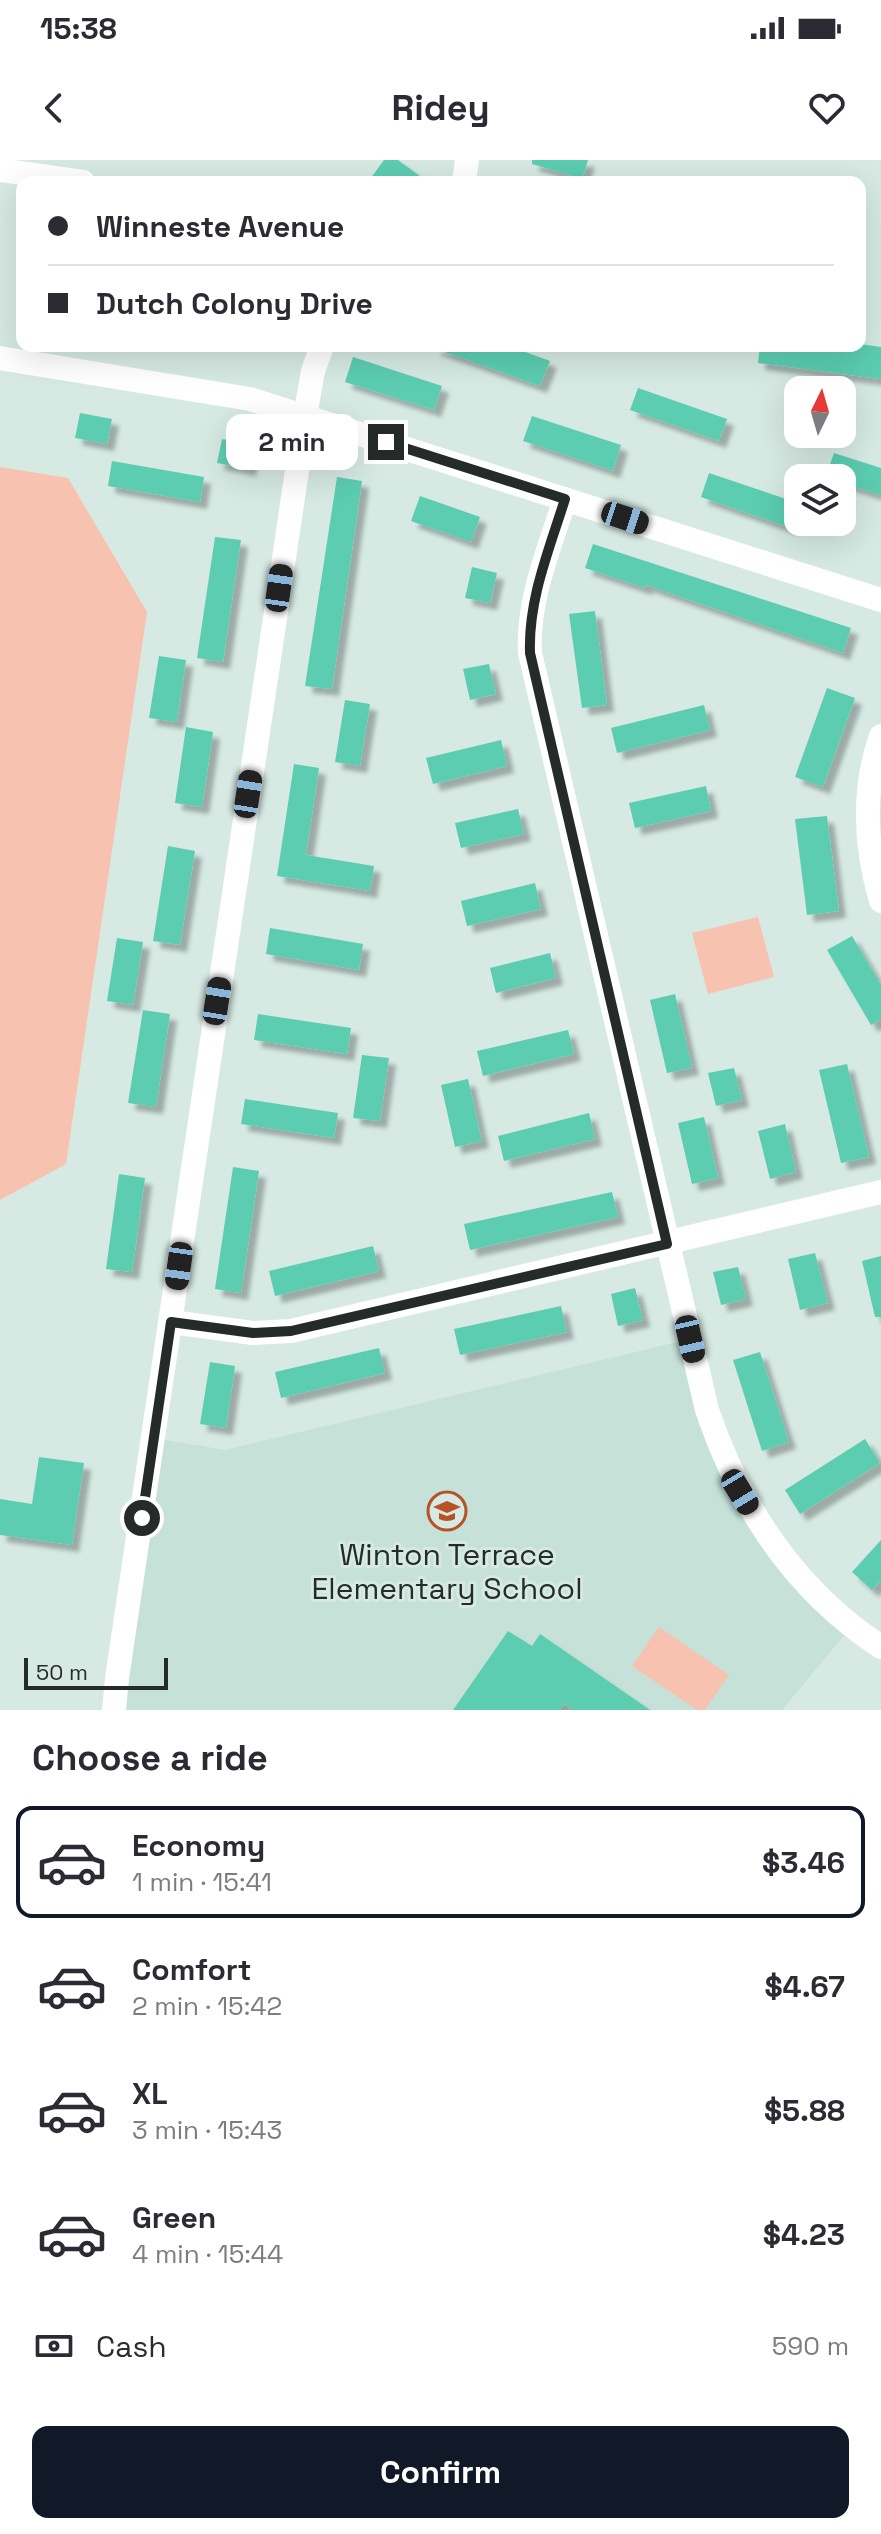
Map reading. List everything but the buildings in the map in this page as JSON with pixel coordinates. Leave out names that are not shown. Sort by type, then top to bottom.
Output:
[{"type":"street","points":[[0,170],[42,176]]},
{"type":"street","points":[[114,1710],[305,417],[313,371],[320,352]]},
{"type":"street","points":[[0,358],[250,399],[881,600]]},
{"type":"street","points":[[565,499],[532,602],[530,653],[707,1410],[721,1452],[740,1492],[773,1544],[818,1598],[851,1627],[881,1647]]},
{"type":"street","points":[[881,736],[870,780],[867,815],[868,841],[881,901]]},
{"type":"street","points":[[171,1322],[253,1333],[291,1331],[881,1192]]},
{"type":"shaded area","points":[[0,467],[68,478],[147,612],[66,1164],[0,1200]]},
{"type":"shaded area","points":[[758,917],[774,977],[708,994],[692,933]]},
{"type":"shaded area","name":"Winton Terrace Elementary School","points":[[690,1339],[740,1492],[851,1627],[782,1710],[114,1710],[154,1438],[225,1450]]},
{"type":"shaded area","points":[[659,1627],[729,1675],[705,1710],[697,1710],[632,1666]]},
{"type":"place","name":"Winton Terrace Elementary School","points":[[447,1511]]},
{"type":"route","points":[[142,1518],[171,1322],[253,1333],[291,1331],[667,1244],[530,653],[532,602],[565,499],[386,442]]}]
